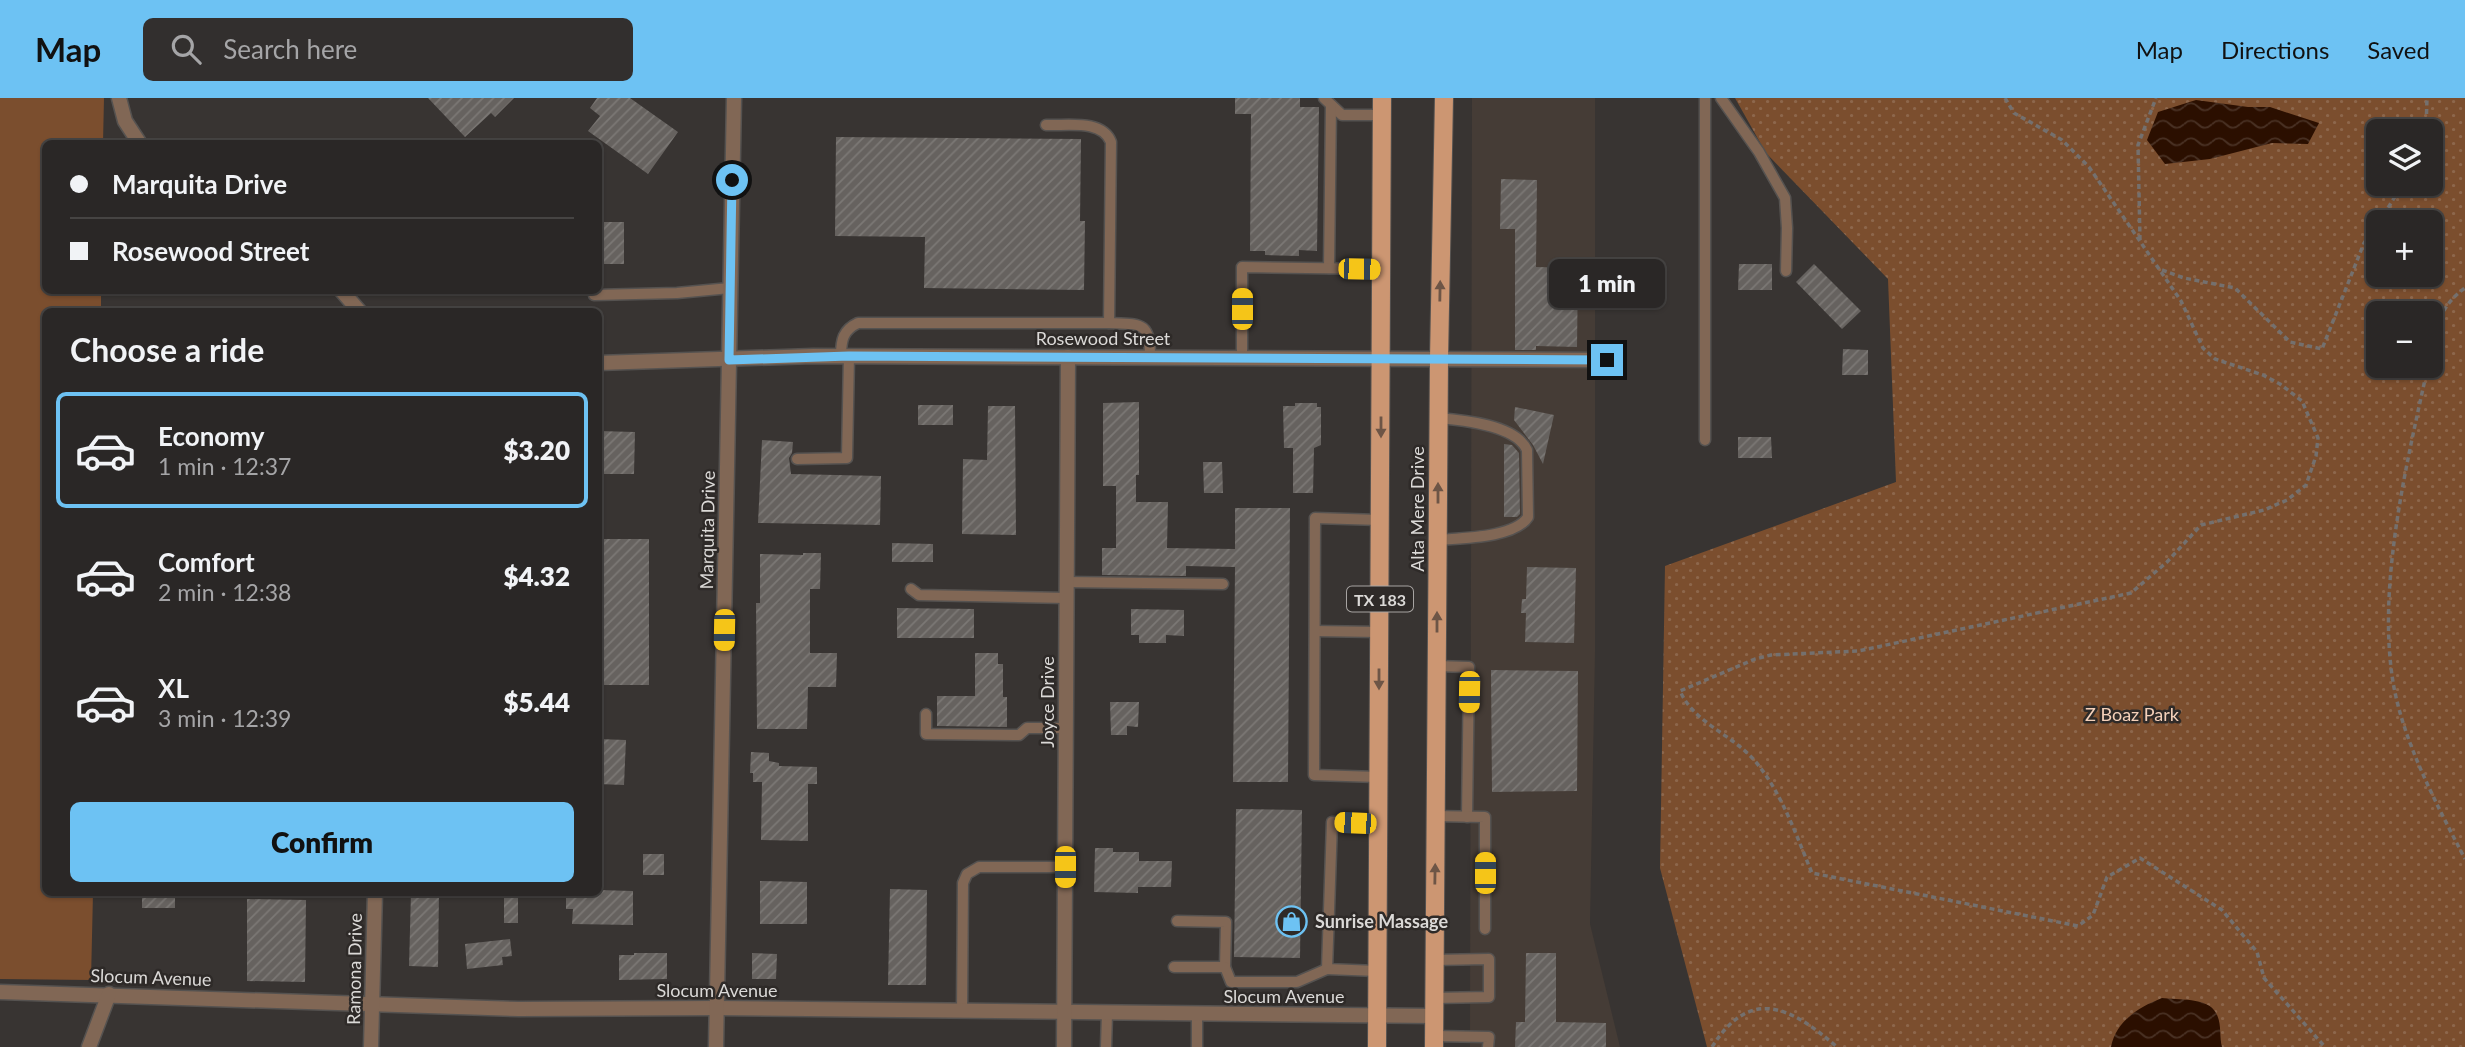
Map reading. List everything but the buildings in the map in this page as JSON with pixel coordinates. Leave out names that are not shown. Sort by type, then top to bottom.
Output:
[{"type":"main road","name":"Alta Mere Drive","points":[[1434,1041],[1438,418],[1444,98]]},
{"type":"main road","name":"Alta Mere Drive","points":[[1377,1047],[1382,106]]},
{"type":"street","points":[[119,98],[125,121],[137,140]]},
{"type":"street","name":"Marquita Drive","points":[[716,1047],[734,98]]},
{"type":"street","points":[[344,294],[357,308]]},
{"type":"street","name":"Rosewood Street","points":[[602,363],[845,356],[1607,360]]},
{"type":"street","name":"Joyce Drive","points":[[1064,1047],[1068,357]]},
{"type":"street","name":"Ramona Drive","points":[[371,1047],[375,896]]},
{"type":"street","name":"Slocum Avenue","points":[[0,992],[519,1009],[718,1008],[1377,1016],[1434,1007]]},
{"type":"street","points":[[89,1047],[109,994]]},
{"type":"lane","points":[[1704,98],[1705,440]]},
{"type":"lane","points":[[1721,98],[1759,152],[1785,198],[1786,271]]},
{"type":"lane","points":[[1327,101],[1342,115],[1382,106]]},
{"type":"lane","points":[[1327,101],[1329,268]]},
{"type":"lane","points":[[1046,125],[1101,128],[1111,142],[1109,323]]},
{"type":"lane","points":[[1242,358],[1242,267],[1381,269]]},
{"type":"lane","points":[[594,295],[677,293],[730,288]]},
{"type":"lane","points":[[797,458],[847,458],[845,356],[841,343],[849,327],[858,323],[1138,325],[1147,330],[1150,337],[1150,358]]},
{"type":"lane","points":[[1437,540],[1490,535],[1523,524],[1528,517],[1527,450],[1523,443],[1495,428],[1464,420],[1438,418]]},
{"type":"lane","points":[[1378,778],[1314,775],[1315,518],[1380,520]]},
{"type":"lane","points":[[1067,582],[1223,584]]},
{"type":"lane","points":[[911,589],[919,595],[1067,598]]},
{"type":"lane","points":[[1315,631],[1379,632]]},
{"type":"lane","points":[[1436,666],[1469,667],[1467,817]]},
{"type":"lane","points":[[926,714],[926,734],[1019,735],[1027,727],[1066,728]]},
{"type":"lane","points":[[1436,816],[1485,817],[1485,929]]},
{"type":"lane","points":[[1327,969],[1332,822],[1378,824]]},
{"type":"lane","points":[[962,1012],[962,883],[967,874],[979,867],[1065,867]]},
{"type":"lane","points":[[1177,921],[1226,922],[1224,967],[1231,982],[1297,982],[1327,969],[1377,971]]},
{"type":"lane","points":[[1434,960],[1489,959],[1489,997],[1434,1007]]},
{"type":"lane","points":[[1174,967],[1224,967]]},
{"type":"lane","points":[[1106,1047],[1107,1014]]},
{"type":"lane","points":[[1197,1047],[1198,1014]]},
{"type":"lane","points":[[1434,1041],[1489,1037],[1488,1047]]},
{"type":"path","points":[[2005,98],[2014,113],[2062,140],[2089,167],[2181,301],[2203,348],[2215,359],[2263,375],[2280,384],[2302,401],[2318,438],[2316,456],[2306,485],[2287,500],[2264,510],[2202,525],[2167,562],[2131,593],[1858,651],[1771,655],[1755,659],[1680,691],[1686,705],[1754,760],[1785,808],[1812,873],[2078,926],[2093,915],[2107,877],[2140,858],[2222,910],[2257,952],[2264,978],[2325,1047]]},
{"type":"path","points":[[2140,240],[2138,145],[2156,98]]},
{"type":"path","points":[[2426,119],[2427,98]]},
{"type":"path","points":[[2160,270],[2183,278],[2235,288],[2290,342],[2322,349],[2366,240]]},
{"type":"path","points":[[2443,312],[2465,288]]},
{"type":"path","points":[[2426,378],[2396,529],[2389,611],[2390,645],[2393,681],[2403,721],[2441,812],[2465,859]]},
{"type":"path","points":[[1712,1047],[1725,1026],[1755,1009],[1774,1008],[1811,1024],[1837,1047]]},
{"type":"shaded area","points":[[1472,98],[1595,98],[1595,652],[1590,924],[1620,1047],[1470,1047]]},
{"type":"green space","points":[[0,98],[104,98],[103,140],[42,140],[42,294],[101,294],[101,308],[42,308],[42,896],[93,896],[91,980],[0,979]]},
{"type":"green space","name":"Z Boaz Park","points":[[1735,98],[2465,98],[2465,1047],[1707,1047],[1660,868],[1665,566],[1896,482],[1888,279],[1766,153]]},
{"type":"water","points":[[2196,100],[2270,107],[2319,123],[2308,144],[2272,143],[2210,159],[2165,164],[2147,140],[2158,112]]},
{"type":"water","points":[[2162,998],[2199,1002],[2212,1008],[2219,1021],[2222,1047],[2111,1047],[2123,1022]]},
{"type":"place","name":"Sunrise Massage","points":[[1292,921]]},
{"type":"route","points":[[732,180],[729,360],[813,356],[1607,360]]}]
